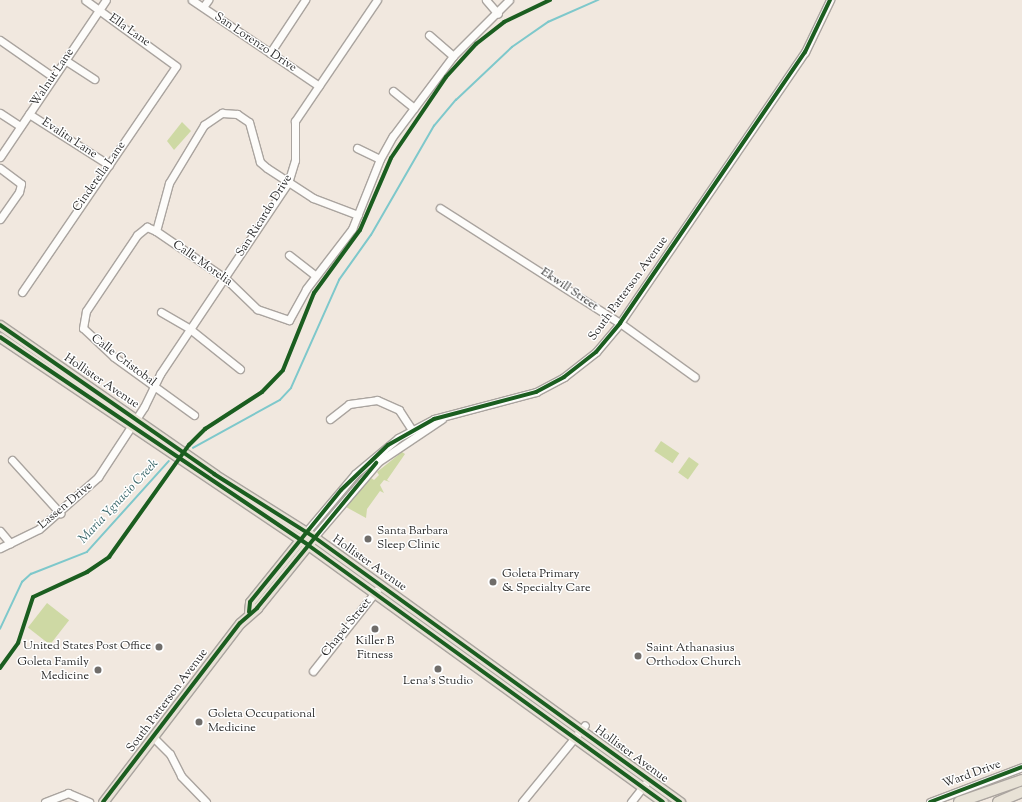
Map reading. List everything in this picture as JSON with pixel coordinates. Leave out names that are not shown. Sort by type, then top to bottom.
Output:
[{"type":"highway","points":[[959,802],[1022,780]]},
{"type":"highway","points":[[998,802],[1022,792]]},
{"type":"main road","name":"Hollister Avenue","points":[[0,325],[137,418],[307,538],[375,593],[663,802]]},
{"type":"main road","name":"Hollister Avenue","points":[[0,337],[187,465],[381,585],[583,728],[649,780],[680,802]]},
{"type":"main road","name":"South Patterson Avenue","points":[[103,802],[249,612],[257,608],[307,538]]},
{"type":"street","name":"Ella Lane","points":[[84,0],[174,62]]},
{"type":"street","name":"Walnut Lane","points":[[0,157],[106,0]]},
{"type":"street","name":"San Lorenzo Drive","points":[[192,0],[319,86]]},
{"type":"street","points":[[203,7],[208,0]]},
{"type":"street","points":[[270,53],[305,0]]},
{"type":"street","name":"San Ricardo Drive","points":[[131,427],[190,329],[288,183],[296,160],[293,127],[377,0]]},
{"type":"street","points":[[486,0],[498,14]]},
{"type":"street","points":[[289,255],[315,275],[343,242],[358,215],[380,159],[414,108],[453,56],[498,14],[509,0]]},
{"type":"street","name":"South Patterson Avenue","points":[[307,538],[355,474],[412,430],[434,419],[442,419],[519,399],[551,384],[593,355],[620,324],[805,52],[830,0]]},
{"type":"street","points":[[430,35],[453,56]]},
{"type":"street","points":[[0,40],[53,77]]},
{"type":"street","points":[[65,60],[94,79]]},
{"type":"street","name":"Cinderella Lane","points":[[22,292],[174,71],[174,62]]},
{"type":"street","points":[[393,92],[414,108]]},
{"type":"street","points":[[0,113],[20,126]]},
{"type":"street","points":[[156,232],[169,183],[204,125],[222,113],[237,114],[249,122],[260,162],[288,183],[313,198],[358,215]]},
{"type":"street","name":"Evalita Lane","points":[[29,114],[109,165]]},
{"type":"street","points":[[357,148],[380,159]]},
{"type":"street","points":[[0,168],[21,184],[19,192],[0,219]]},
{"type":"street","name":"Ekwill Street","points":[[440,208],[620,324],[695,377]]},
{"type":"street","name":"Calle Cristobal","points":[[156,232],[147,227],[137,235],[86,310],[80,329],[114,357],[155,385],[194,415]]},
{"type":"street","name":"Calle Morelia","points":[[156,232],[225,278],[257,309],[286,321],[293,316],[315,275]]},
{"type":"street","points":[[161,312],[190,329],[240,368]]},
{"type":"street","points":[[330,418],[350,404],[377,400],[399,410],[412,430]]},
{"type":"street","name":"South Patterson Avenue","points":[[307,538],[378,462],[442,419]]},
{"type":"street","name":"Lassen Drive","points":[[0,548],[39,529],[60,513],[98,478],[131,427]]},
{"type":"street","points":[[12,460],[60,513]]},
{"type":"street","points":[[0,531],[10,543]]},
{"type":"street","name":"Chapel Street","points":[[313,671],[381,585]]},
{"type":"street","points":[[522,802],[583,728]]},
{"type":"street","points":[[152,737],[170,754],[181,776],[206,802]]},
{"type":"street","name":"Ward Drive","points":[[930,802],[1022,767]]},
{"type":"street","points":[[632,802],[649,780]]},
{"type":"street","points":[[46,802],[68,793],[88,802]]},
{"type":"green space","points":[[182,122],[191,131],[174,150],[167,141]]},
{"type":"green space","points":[[661,441],[679,453],[673,463],[654,451]]},
{"type":"green space","points":[[402,452],[405,454],[387,480],[390,482],[384,480],[380,485],[384,493],[380,491],[367,509],[366,518],[346,507],[371,478],[374,480],[379,475],[377,472]]},
{"type":"green space","points":[[689,457],[699,464],[688,479],[678,473]]},
{"type":"green space","points":[[47,603],[69,620],[50,645],[28,627]]},
{"type":"waterway","name":"Maria Ygnacio Creek","points":[[193,448],[280,400],[291,388],[339,280],[371,235],[434,126],[456,100],[512,47],[548,22],[598,0]]},
{"type":"waterway","name":"Maria Ygnacio Creek","points":[[0,629],[22,582],[31,574],[87,552],[169,461]]},
{"type":"cycle path","points":[[0,668],[18,643],[33,597],[87,572],[109,557],[189,445],[205,429],[262,392],[283,370],[314,293],[360,230],[391,158],[446,77],[476,44],[504,22],[550,0]]},
{"type":"cycle path","points":[[249,612],[250,602],[341,490],[388,445],[434,419],[536,392],[564,377],[596,352],[620,323],[805,52],[830,0]]},
{"type":"cycle path","points":[[0,325],[214,474],[314,537],[680,802]]},
{"type":"cycle path","points":[[0,337],[308,545],[663,802]]},
{"type":"cycle path","points":[[103,802],[240,623],[257,608],[376,463]]},
{"type":"cycle path","points":[[930,802],[1022,767]]},
{"type":"place","name":"Santa Barbara Sleep Clinic","points":[[368,539]]},
{"type":"place","name":"Goleta Primary & Specialty Care","points":[[493,582]]},
{"type":"place","name":"Killer B Fitness","points":[[375,629]]},
{"type":"place","name":"United States Post Office","points":[[159,647]]},
{"type":"place","name":"Saint Athanasius Orthodox Church","points":[[638,656]]},
{"type":"place","name":"Lena's Studio","points":[[438,669]]},
{"type":"place","name":"Goleta Family Medicine","points":[[98,670]]},
{"type":"place","name":"Goleta Occupational Medicine","points":[[199,722]]}]
